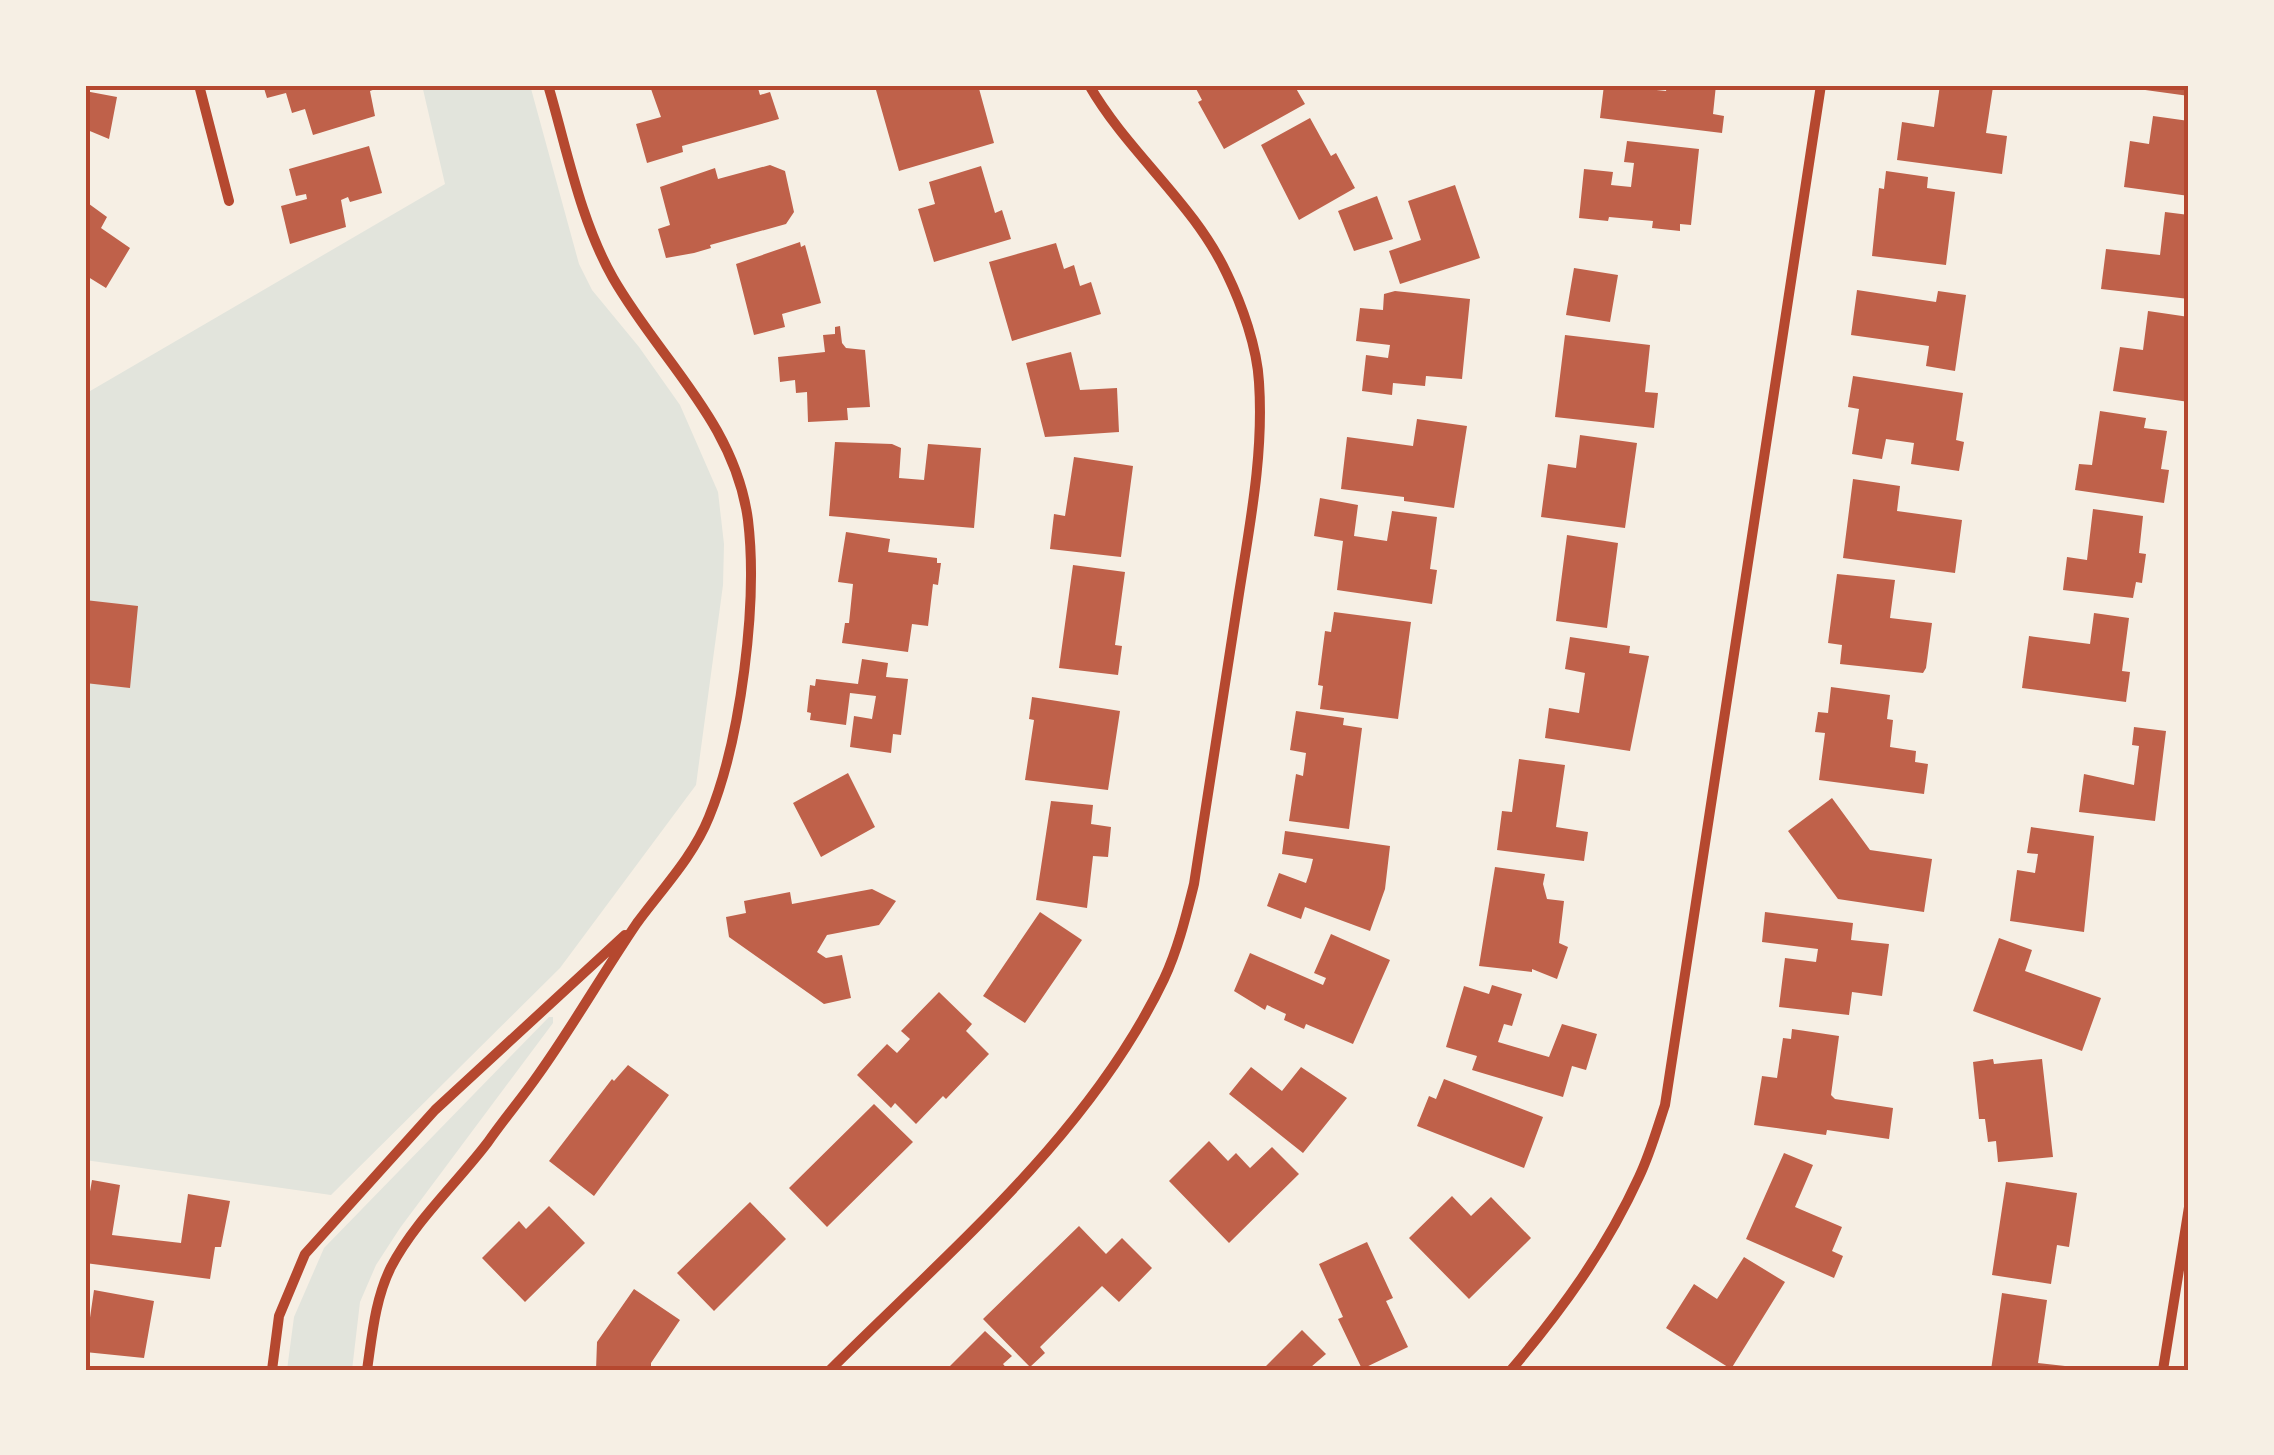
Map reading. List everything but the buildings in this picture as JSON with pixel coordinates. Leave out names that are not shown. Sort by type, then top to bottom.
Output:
[{"type":"street","points":[[199,85],[229,201]]},
{"type":"street","points":[[366,1370],[376,1310],[391,1267],[426,1216],[462,1177],[536,1078],[638,922],[682,866],[708,821],[728,764],[748,630],[752,574],[748,517],[735,464],[710,415],[635,312],[594,238],[548,85]]},
{"type":"street","points":[[830,1370],[1037,1163],[1084,1104],[1147,1013],[1166,975],[1194,884],[1257,480],[1260,378],[1242,310],[1200,227],[1107,116],[1089,85]]},
{"type":"street","points":[[1511,1370],[1559,1314],[1603,1247],[1640,1176],[1666,1104],[1821,85]]},
{"type":"street","points":[[272,1370],[279,1316],[305,1254],[435,1110],[638,922]]},
{"type":"street","points":[[2163,1370],[2189,1207]]},
{"type":"shaded area","points":[[422,85],[530,85],[579,264],[592,290],[680,405],[718,492],[724,544],[723,585],[696,785],[560,968],[331,1195],[85,1160],[85,394],[445,184]]},
{"type":"shaded area","points":[[553,1017],[553,1023],[376,1265],[360,1302],[352,1370],[287,1370],[294,1317],[324,1248]]}]
